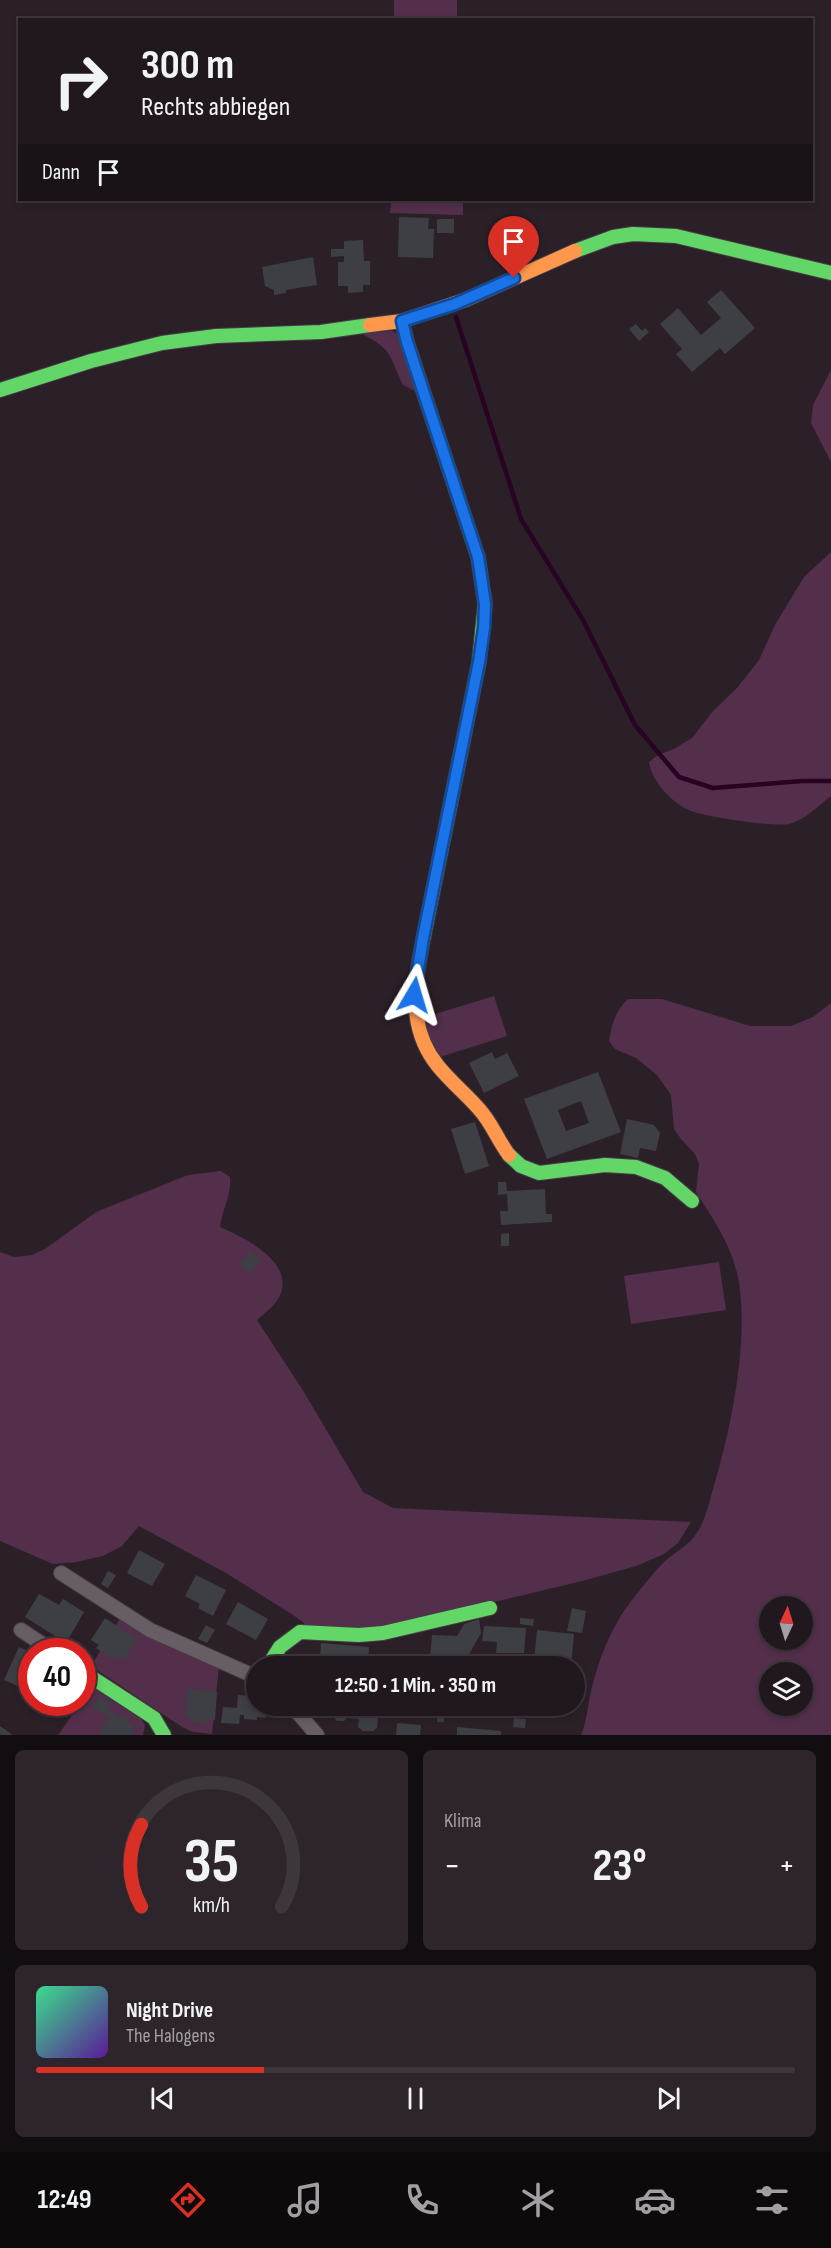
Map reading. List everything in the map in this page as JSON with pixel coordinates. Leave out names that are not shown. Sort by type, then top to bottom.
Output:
[{"type":"street","points":[[0,390],[91,360],[162,343],[216,336],[321,332],[402,321],[465,300],[594,243],[633,234],[676,236],[831,273]]},
{"type":"street","points":[[402,321],[478,557],[485,604],[479,662],[417,969],[414,1015],[419,1034],[427,1051],[482,1113],[502,1146],[517,1163],[529,1170],[542,1173],[602,1165],[645,1169],[659,1173],[692,1201]]},
{"type":"street","points":[[61,1573],[150,1630],[246,1673]]},
{"type":"street","points":[[274,1656],[288,1639],[300,1632],[359,1635],[383,1633],[490,1608]]},
{"type":"street","points":[[21,1630],[33,1638]]},
{"type":"street","points":[[96,1680],[154,1718],[164,1735]]},
{"type":"street","points":[[299,1716],[313,1734]]},
{"type":"shaded area","points":[[394,0],[457,0],[457,18],[394,18]]},
{"type":"shaded area","points":[[391,201],[463,201],[463,215],[390,213]]},
{"type":"shaded area","points":[[393,331],[399,335],[419,393],[403,385],[392,359],[384,348],[360,333]]},
{"type":"shaded area","points":[[831,370],[831,462],[811,423],[813,405]]},
{"type":"shaded area","points":[[831,552],[831,796],[806,816],[795,822],[780,825],[723,818],[697,813],[682,807],[658,783],[649,762],[692,738],[713,711],[737,688],[759,660],[775,625],[804,577]]},
{"type":"shaded area","points":[[494,996],[507,1036],[440,1057],[419,1019]]},
{"type":"shaded area","points":[[628,999],[662,999],[750,1026],[791,1026],[813,1017],[831,1003],[831,1735],[581,1735],[599,1663],[619,1619],[664,1562],[691,1541],[703,1521],[720,1465],[732,1411],[742,1324],[741,1297],[734,1262],[725,1241],[696,1192],[699,1164],[695,1154],[674,1129],[671,1095],[657,1075],[636,1058],[615,1049],[609,1041],[611,1029],[620,1008]]},
{"type":"shaded area","points":[[221,1171],[230,1177],[230,1183],[220,1227],[263,1251],[273,1260],[282,1281],[281,1293],[277,1301],[257,1320],[304,1392],[363,1492],[393,1508],[691,1522],[678,1543],[664,1554],[636,1566],[381,1629],[306,1627],[293,1615],[226,1573],[139,1526],[122,1546],[103,1556],[76,1562],[53,1564],[0,1541],[0,1252],[14,1257],[32,1255],[45,1249],[96,1212],[188,1175]]},
{"type":"shaded area","points":[[719,1262],[726,1310],[631,1324],[624,1276]]},
{"type":"shaded area","points":[[121,1617],[219,1666],[212,1734],[193,1732],[182,1727],[96,1669],[96,1658]]},
{"type":"shaded area","points":[[96,1690],[141,1719],[145,1725],[143,1735],[58,1735],[71,1716],[96,1716]]},
{"type":"building","points":[[399,217],[429,218],[428,229],[434,229],[433,258],[398,257]]},
{"type":"building","points":[[437,219],[454,219],[454,233],[437,233]]},
{"type":"building","points":[[363,240],[364,261],[370,261],[370,285],[363,285],[363,292],[348,293],[348,286],[338,286],[338,262],[344,262],[344,256],[331,257],[331,249],[344,249],[344,241]]},
{"type":"building","points":[[313,257],[317,285],[286,290],[286,293],[274,295],[274,290],[265,286],[262,267]]},
{"type":"building","points":[[721,290],[755,328],[725,354],[720,348],[692,372],[676,354],[682,349],[660,324],[678,308],[701,335],[721,318],[707,302]]},
{"type":"building","points":[[636,324],[642,331],[645,328],[649,332],[639,341],[629,329]]},
{"type":"building","points":[[492,1052],[495,1059],[507,1053],[519,1076],[484,1093],[469,1063]]},
{"type":"building","points":[[598,1072],[621,1132],[547,1159],[524,1099]],"holes":[[[581,1101],[589,1123],[566,1131],[558,1110]]]},
{"type":"building","points":[[627,1119],[654,1125],[660,1133],[656,1151],[640,1148],[638,1158],[620,1154]]},
{"type":"building","points":[[475,1122],[489,1166],[465,1174],[451,1129]]},
{"type":"building","points":[[498,1182],[506,1182],[507,1191],[545,1189],[546,1214],[552,1214],[552,1222],[501,1225],[500,1211],[508,1211],[507,1194],[498,1195]]},
{"type":"building","points":[[509,1233],[509,1246],[501,1246],[501,1234]]},
{"type":"building","points":[[250,1251],[261,1260],[251,1273],[239,1264]]},
{"type":"building","points":[[139,1550],[165,1564],[152,1586],[127,1573]]},
{"type":"building","points":[[108,1571],[116,1575],[108,1588],[101,1584]]},
{"type":"building","points":[[196,1575],[226,1590],[213,1616],[198,1608],[200,1604],[185,1596]]},
{"type":"building","points":[[39,1594],[59,1605],[63,1599],[84,1612],[69,1638],[58,1638],[25,1617]]},
{"type":"building","points":[[238,1602],[268,1619],[256,1640],[226,1624]]},
{"type":"building","points":[[572,1608],[586,1611],[582,1633],[567,1631]]},
{"type":"building","points":[[105,1618],[137,1639],[124,1660],[116,1656],[114,1660],[96,1648],[99,1645],[96,1643],[96,1638],[92,1638]]},
{"type":"building","points":[[520,1618],[534,1619],[533,1626],[520,1624]]},
{"type":"building","points":[[479,1619],[481,1633],[468,1656],[430,1656],[432,1635],[457,1636],[464,1624]]},
{"type":"building","points":[[206,1625],[215,1630],[207,1643],[198,1639]]},
{"type":"building","points":[[484,1626],[526,1628],[524,1653],[496,1653],[497,1642],[482,1641]]},
{"type":"building","points":[[537,1630],[574,1634],[572,1656],[534,1656]]},
{"type":"building","points":[[321,1643],[369,1647],[369,1656],[320,1656]]},
{"type":"building","points":[[18,1649],[18,1686],[4,1680]]},
{"type":"building","points":[[187,1689],[217,1692],[215,1720],[208,1719],[207,1723],[192,1722],[192,1718],[185,1717]]},
{"type":"building","points":[[238,1695],[246,1695],[246,1716],[266,1716],[266,1718],[244,1719],[244,1715],[240,1715],[239,1724],[221,1723],[223,1707],[237,1708]]},
{"type":"building","points":[[100,1696],[111,1704],[108,1709],[120,1717],[122,1714],[129,1719],[127,1722],[136,1728],[131,1735],[104,1735],[99,1731],[109,1717],[96,1709],[96,1702]]},
{"type":"building","points":[[333,1716],[378,1716],[377,1728],[373,1731],[363,1731],[358,1727],[359,1719],[347,1718],[344,1721],[337,1721]]},
{"type":"building","points":[[437,1716],[445,1716],[444,1722],[437,1722]]},
{"type":"building","points":[[514,1718],[526,1719],[525,1728],[513,1727]]},
{"type":"building","points":[[397,1723],[421,1725],[420,1735],[396,1735]]},
{"type":"building","points":[[0,1726],[13,1735],[0,1735]]},
{"type":"building","points":[[457,1727],[501,1731],[501,1735],[457,1735]]},
{"type":"waterway","points":[[456,317],[521,519],[583,620],[635,725],[679,777],[713,788],[831,781]]},
{"type":"traffic: fast","points":[[575,251],[613,237],[633,234],[676,236],[831,273]]},
{"type":"traffic: fast","points":[[402,321],[478,557],[485,604],[479,662],[424,935]]},
{"type":"traffic: fast","points":[[0,390],[91,361],[162,343],[216,336],[321,332],[370,325]]},
{"type":"traffic: fast","points":[[509,1155],[521,1166],[539,1173],[605,1165],[636,1167],[665,1178],[692,1201]]},
{"type":"traffic: fast","points":[[274,1656],[280,1647],[300,1632],[359,1635],[383,1633],[490,1608]]},
{"type":"traffic: fast","points":[[96,1680],[154,1718],[164,1735]]},
{"type":"traffic: slow","points":[[370,325],[402,321],[465,300],[575,251]]},
{"type":"traffic: slow","points":[[424,935],[416,986],[417,1020],[421,1036],[438,1066],[484,1114],[509,1155]]},
{"type":"route","points":[[414,995],[423,938],[479,662],[485,604],[478,557],[402,321],[455,304],[514,278]]}]
